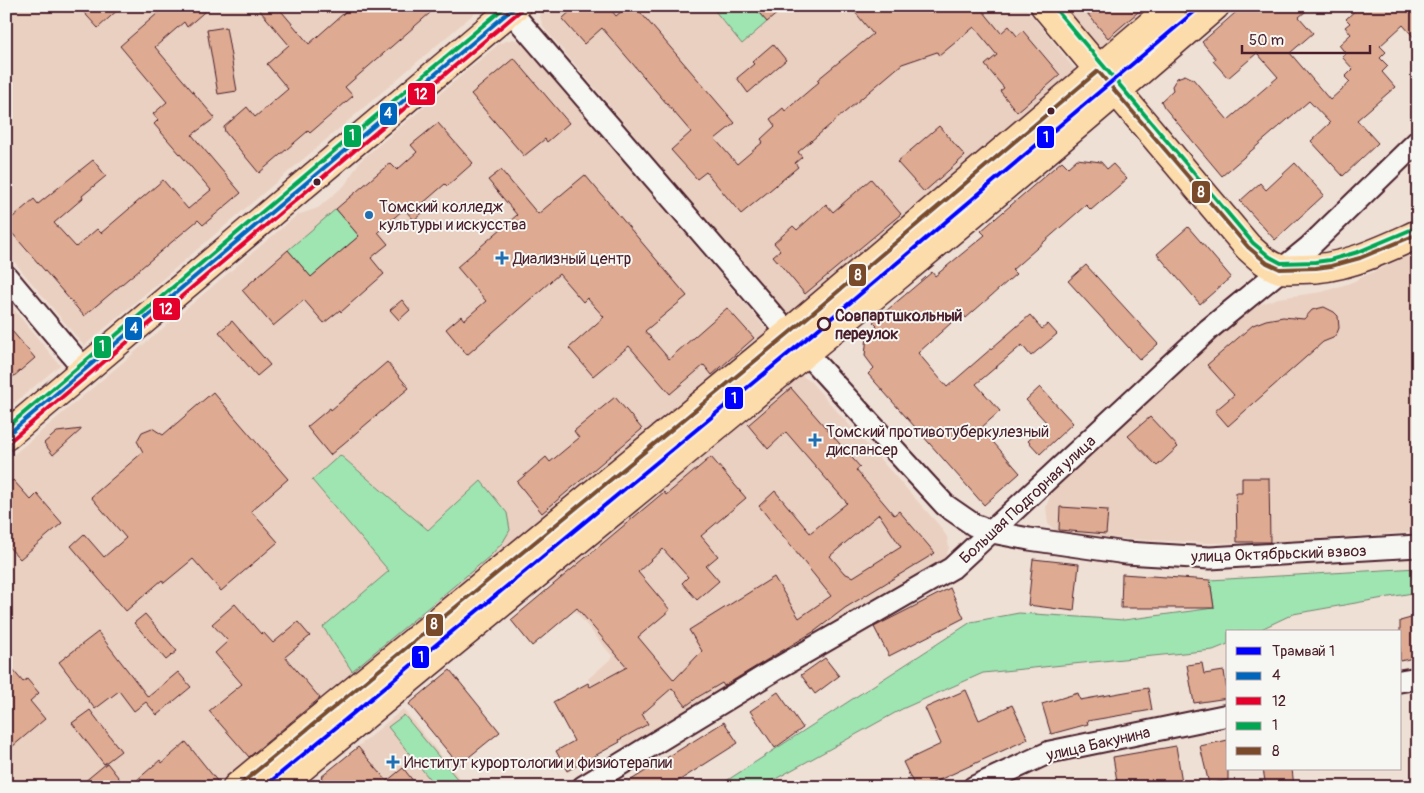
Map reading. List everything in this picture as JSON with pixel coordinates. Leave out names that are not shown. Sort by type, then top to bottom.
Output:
[{"type":"main road","points":[[1045,6],[1248,248],[1269,264],[1282,269],[1321,268],[1344,264],[1373,254],[1418,234]]},
{"type":"main road","points":[[278,787],[797,343],[1098,71],[1173,6]]},
{"type":"main road","points":[[237,787],[1116,92],[1215,6]]},
{"type":"main road","points":[[6,436],[511,8]]},
{"type":"street","points":[[511,8],[797,343],[944,504],[974,525],[992,532]]},
{"type":"street","name":"Большая Подгорная улица","points":[[583,787],[773,671],[952,568],[1208,329],[1309,247],[1418,141]]},
{"type":"street","points":[[6,276],[85,370]]},
{"type":"street","name":"улица Октябрьский взвоз","points":[[992,532],[1126,552],[1210,558],[1418,546]]},
{"type":"street","points":[[1402,681],[1418,678]]},
{"type":"street","name":"улица Бакунина","points":[[974,787],[1050,752],[1226,715]]},
{"type":"shaded area","points":[[6,6],[483,6],[84,346],[6,252]]},
{"type":"shaded area","points":[[544,6],[1024,6],[1077,72],[791,316],[786,314],[544,28],[540,17]]},
{"type":"shaded area","points":[[1066,6],[1166,6],[1102,52],[1069,15]]},
{"type":"shaded area","points":[[513,39],[524,44],[768,331],[768,336],[227,787],[6,787],[6,461],[297,215],[318,208],[345,185],[360,161],[500,43]]},
{"type":"shaded area","points":[[1418,251],[1418,532],[1270,542],[1209,543],[1126,539],[1057,532],[1048,524],[1046,507],[1053,488],[1216,336],[1251,308],[1278,298],[1322,292],[1350,283]]},
{"type":"shaded area","points":[[6,300],[60,365],[6,410]]},
{"type":"shaded area","points":[[795,373],[810,381],[939,525],[947,537],[949,548],[945,559],[770,665],[625,748],[588,679],[613,657],[551,582],[791,374]]},
{"type":"shaded area","name":"Институт курортологии и физиотерапии","points":[[403,709],[467,787],[329,787],[321,777]]},
{"type":"green space","points":[[720,6],[753,6],[767,22],[742,44],[715,11]]},
{"type":"green space","points":[[336,209],[359,236],[311,277],[288,250]]},
{"type":"green space","points":[[340,455],[428,530],[481,481],[507,513],[510,530],[503,542],[490,556],[352,671],[323,627],[389,571],[312,480]]},
{"type":"green space","points":[[1418,568],[1418,592],[1293,614],[1259,630],[1226,630],[1226,645],[1213,650],[983,673],[902,709],[761,787],[717,787],[971,622],[1019,613],[1124,620],[1214,608],[1210,580]]},
{"type":"green space","points":[[404,715],[464,787],[436,787],[388,727]]},
{"type":"building","points":[[78,6],[122,6],[98,28]]},
{"type":"building","points":[[166,6],[211,6],[187,27],[184,22],[155,47],[215,118],[192,135],[241,193],[203,225],[198,220],[84,316],[6,226],[6,223],[34,199],[38,204],[93,160],[106,176],[54,223],[76,247],[97,229],[101,233],[163,180],[188,209],[211,190],[154,124],[158,120],[153,114],[167,102],[120,46]]},
{"type":"building","points":[[256,6],[277,6],[309,44],[352,6],[438,6],[345,87],[353,96],[259,173],[225,132],[224,127],[247,107],[255,117],[288,89],[267,64],[289,45]]},
{"type":"building","points":[[576,6],[608,6],[616,16],[628,6],[635,6],[735,123],[715,139],[737,164],[763,142],[761,139],[775,126],[770,119],[783,108],[785,111],[819,82],[817,80],[873,34],[850,6],[979,6],[1001,33],[1009,26],[1017,36],[1023,31],[1060,75],[1017,112],[1000,91],[1004,88],[985,65],[997,55],[974,27],[939,56],[937,52],[902,64],[798,152],[802,157],[795,163],[798,167],[741,214],[706,172],[697,179],[671,150],[691,132],[602,28],[584,44],[562,19]]},
{"type":"building","points":[[753,6],[786,6],[767,22]]},
{"type":"building","points":[[1081,6],[1145,6],[1108,38]]},
{"type":"building","points":[[1243,6],[1312,6],[1299,17],[1313,33],[1290,53],[1330,100],[1350,82],[1345,77],[1353,69],[1342,57],[1346,54],[1339,45],[1351,34],[1345,27],[1350,23],[1346,19],[1360,6],[1418,6],[1418,42],[1403,25],[1380,46],[1386,52],[1380,58],[1388,66],[1382,72],[1395,87],[1357,120],[1378,143],[1343,176],[1311,141],[1330,123],[1309,101],[1222,176],[1164,107],[1161,101],[1173,90],[1172,86],[1177,78],[1185,75],[1193,79],[1228,120],[1278,77],[1257,53],[1228,78],[1213,61],[1216,59],[1202,42]]},
{"type":"building","points":[[226,27],[237,91],[218,94],[207,30]]},
{"type":"building","points":[[773,44],[786,60],[748,93],[737,78]]},
{"type":"building","points":[[514,58],[569,123],[547,142],[545,139],[524,156],[471,94]]},
{"type":"building","points":[[438,123],[473,163],[447,186],[445,184],[422,204],[427,209],[414,220],[404,209],[378,232],[388,244],[371,258],[384,274],[341,312],[340,310],[324,323],[304,300],[273,326],[242,290],[288,250],[311,277],[359,236],[336,209],[390,163],[397,170],[417,152],[411,145]]},
{"type":"building","points":[[939,126],[965,156],[924,192],[897,162]]},
{"type":"building","points":[[1077,159],[1101,162],[1107,169],[1113,164],[1127,179],[1091,210],[1086,205],[1012,270],[1016,274],[966,318],[962,313],[918,353],[947,387],[1030,315],[1042,329],[1048,324],[1057,334],[1031,356],[1022,345],[976,384],[1000,411],[981,428],[1020,473],[984,505],[868,374],[874,368],[865,356],[867,335],[877,326],[873,322],[932,272],[935,276],[985,235],[981,231],[1062,161],[1068,167]]},
{"type":"building","points":[[1295,163],[1324,195],[1275,240],[1240,201],[1260,183],[1266,190]]},
{"type":"building","points":[[501,170],[538,214],[585,175],[687,296],[645,331],[669,359],[727,308],[754,338],[712,375],[704,365],[670,394],[629,346],[593,376],[569,348],[604,317],[587,298],[583,302],[559,274],[467,355],[446,329],[461,316],[464,320],[486,301],[457,267],[517,215],[488,180]]},
{"type":"building","points":[[871,179],[901,214],[805,294],[773,256],[780,250],[774,243],[793,226],[797,230],[826,204],[833,212]]},
{"type":"building","points":[[1188,227],[1231,277],[1200,304],[1157,254]]},
{"type":"building","points":[[1086,265],[1158,344],[1140,360],[1068,281]]},
{"type":"building","points":[[402,300],[410,310],[399,320],[390,310]]},
{"type":"building","points":[[1324,307],[1338,316],[1339,328],[1333,338],[1323,342],[1228,426],[1215,411],[1234,395],[1207,365],[1253,325],[1283,317],[1304,319],[1312,310]]},
{"type":"building","points":[[232,321],[270,365],[257,376],[219,332]]},
{"type":"building","points":[[6,324],[35,358],[6,383]]},
{"type":"building","points":[[387,362],[409,388],[330,455],[307,427],[330,408],[331,410]]},
{"type":"building","points":[[1040,387],[1073,423],[1040,454],[1028,441],[1047,423],[1026,400]]},
{"type":"building","points":[[791,388],[860,467],[856,470],[894,515],[899,511],[935,553],[845,608],[815,631],[724,686],[722,683],[686,706],[672,688],[642,714],[648,724],[619,740],[620,742],[567,771],[556,751],[574,741],[553,702],[588,683],[590,687],[627,667],[577,608],[532,646],[511,620],[664,492],[666,495],[711,457],[746,498],[701,536],[718,556],[706,566],[719,581],[697,600],[682,583],[688,577],[663,549],[638,572],[670,610],[638,637],[674,680],[702,651],[689,630],[774,577],[799,618],[831,596],[759,506],[775,491],[810,533],[847,503],[786,432],[768,449],[748,425]],"holes":[[[879,514],[901,547],[853,577],[844,573],[830,556]]]},
{"type":"building","points":[[213,392],[288,479],[251,511],[278,542],[221,591],[193,559],[164,583],[162,580],[126,611],[71,546],[84,534],[104,557],[126,538],[91,497],[143,452],[137,441],[142,432],[152,428],[163,435]]},
{"type":"building","points":[[615,397],[642,429],[542,513],[517,482],[546,457],[550,462],[579,438],[574,431]]},
{"type":"building","points":[[1150,417],[1178,447],[1157,466],[1128,436]]},
{"type":"building","points":[[82,429],[53,455],[44,443],[57,432]]},
{"type":"building","points":[[1242,478],[1269,478],[1270,542],[1237,542],[1236,493],[1242,493]]},
{"type":"building","points":[[13,480],[31,500],[37,494],[62,523],[20,559],[6,544],[6,486]]},
{"type":"building","points":[[1060,507],[1108,510],[1106,534],[1059,530]]},
{"type":"building","points":[[1033,559],[1079,564],[1074,611],[1028,605]]},
{"type":"building","points":[[1122,574],[1210,580],[1214,608],[1121,608]]},
{"type":"building","points":[[950,588],[964,618],[889,656],[874,627]]},
{"type":"building","points":[[235,604],[261,634],[263,632],[273,643],[298,622],[310,636],[285,657],[320,698],[249,757],[209,711],[242,684],[215,653],[228,641],[212,624]]},
{"type":"building","points":[[145,614],[177,651],[166,660],[134,623]]},
{"type":"building","points":[[1418,616],[1418,657],[1402,661],[1402,630],[1400,630],[1400,621]]},
{"type":"building","points":[[98,632],[148,697],[178,672],[191,687],[157,715],[146,702],[134,711],[119,691],[95,709],[59,662]]},
{"type":"building","points":[[825,658],[839,676],[815,694],[801,675]]},
{"type":"building","points":[[6,662],[23,682],[27,679],[39,693],[30,701],[45,719],[6,752]]},
{"type":"building","points":[[1202,663],[1204,674],[1224,671],[1226,698],[1194,703],[1187,665]]},
{"type":"building","points":[[450,670],[500,732],[459,765],[409,704]]},
{"type":"building","points":[[1148,688],[1152,710],[1087,721],[1088,724],[1051,734],[1042,704],[1078,693],[1080,700]]},
{"type":"building","points":[[966,690],[979,720],[1012,705],[1028,739],[924,787],[915,787],[903,762],[941,744],[925,708]]},
{"type":"building","points":[[778,692],[803,728],[775,748],[750,711]]},
{"type":"building","points":[[90,710],[121,751],[104,764],[72,723]]},
{"type":"building","points":[[724,722],[738,743],[669,787],[620,787]]},
{"type":"building","points":[[1226,740],[1228,780],[1209,784],[1200,746]]},
{"type":"building","points":[[186,742],[222,787],[129,787],[160,760],[162,763]]},
{"type":"building","points":[[1176,746],[1182,782],[1155,787],[1118,787],[1113,757]]},
{"type":"building","points":[[358,747],[387,781],[403,768],[418,787],[329,787],[321,777]]},
{"type":"building","points":[[107,763],[126,787],[78,787]]},
{"type":"building","points":[[1263,770],[1292,770],[1294,787],[1266,787]]},
{"type":"tram line","name":"1","points":[[264,787],[852,301],[1201,6]]},
{"type":"transit line","name":"1","points":[[6,428],[506,6]]},
{"type":"transit line","name":"4","points":[[6,436],[516,6]]},
{"type":"transit line","name":"1","points":[[1053,6],[1253,243],[1270,257],[1281,263],[1330,260],[1358,252],[1415,228]]},
{"type":"transit line","name":"12","points":[[10,441],[520,11]]},
{"type":"transit line","name":"8","points":[[237,787],[789,333],[1098,71],[1248,247],[1267,263],[1280,269],[1331,266],[1360,258],[1418,234]]},
{"type":"place","name":"Томский колледж культуры и искусства","points":[[369,215]]},
{"type":"place","name":"Диализный центр","points":[[502,258]]},
{"type":"place","name":"Совпартшкольный переулок","points":[[824,324]]},
{"type":"place","name":"Томский противотуберкулезный диспансер","points":[[815,440]]},
{"type":"place","name":"Институт курортологии и физиотерапии","points":[[393,762]]}]
